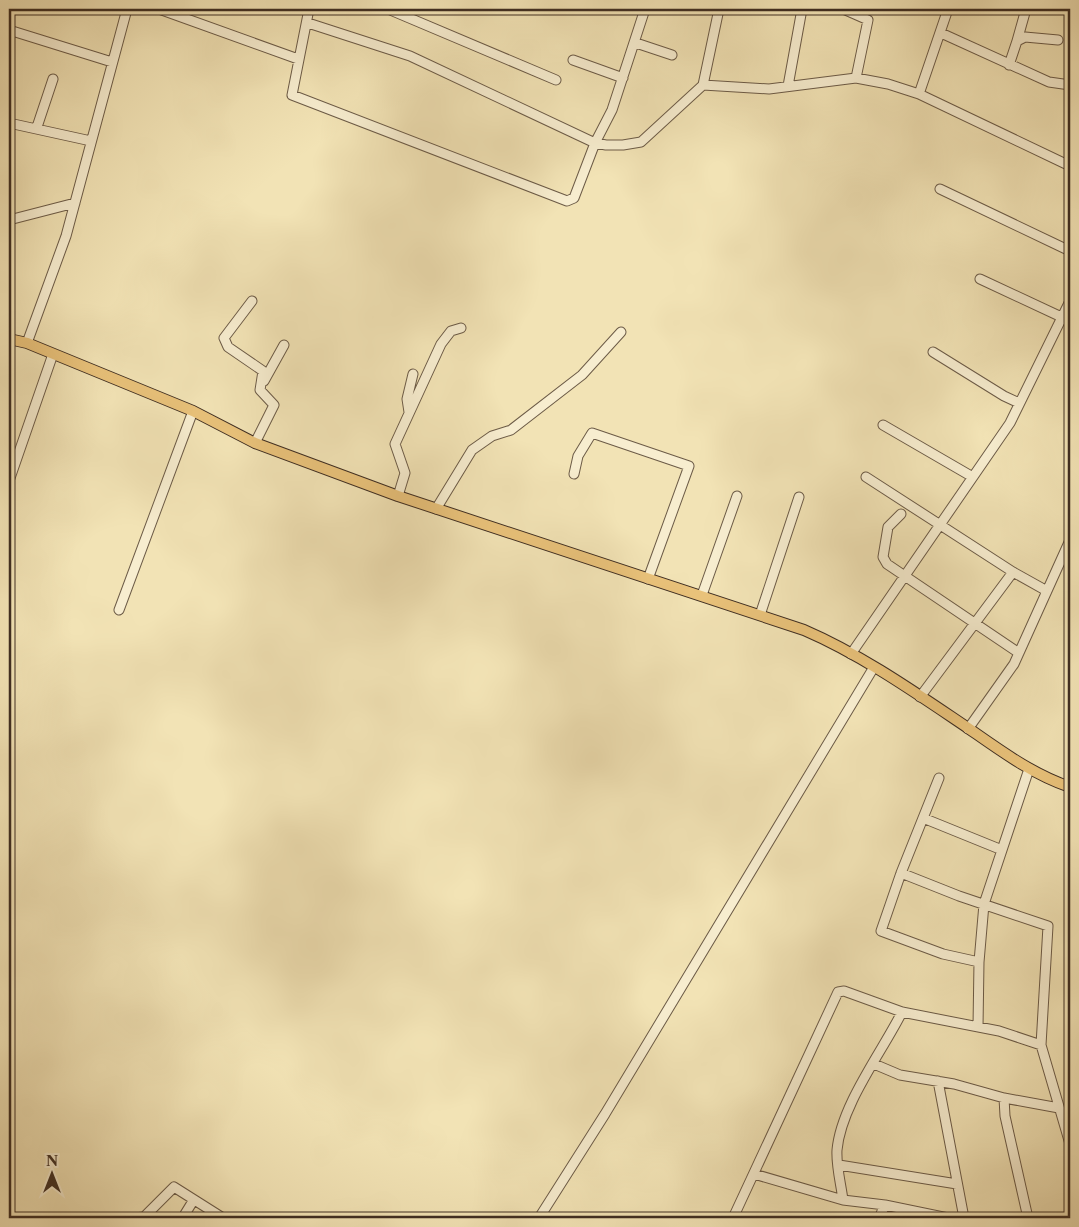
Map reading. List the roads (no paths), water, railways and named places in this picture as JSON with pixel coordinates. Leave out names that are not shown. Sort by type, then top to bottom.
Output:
[{"type":"main road","points":[[9,339],[27,343],[193,411],[255,444],[436,509],[804,630],[874,667],[1029,769],[1070,787]]},
{"type":"street","points":[[27,343],[66,236],[127,9]]},
{"type":"street","points":[[160,9],[298,59]]},
{"type":"street","points":[[309,9],[308,23],[298,59],[292,95],[567,201],[574,198],[595,142],[612,110],[636,43],[643,9]]},
{"type":"street","points":[[388,9],[556,80]]},
{"type":"street","points":[[308,23],[410,56],[595,142],[623,145],[641,142],[703,85],[718,9]]},
{"type":"street","points":[[788,86],[802,9]]},
{"type":"street","points":[[843,9],[868,20],[856,78]]},
{"type":"street","points":[[919,94],[948,9]]},
{"type":"street","points":[[1009,65],[1026,9]]},
{"type":"street","points":[[9,30],[112,62]]},
{"type":"street","points":[[941,33],[1049,82],[1070,85]]},
{"type":"street","points":[[1017,40],[1025,37],[1058,40]]},
{"type":"street","points":[[636,43],[672,55]]},
{"type":"street","points":[[573,60],[623,78]]},
{"type":"street","points":[[703,85],[769,89],[856,78],[888,84],[919,94],[1070,166]]},
{"type":"street","points":[[37,127],[53,79]]},
{"type":"street","points":[[9,123],[37,127],[91,141]]},
{"type":"street","points":[[940,189],[1070,251]]},
{"type":"street","points":[[9,220],[75,203]]},
{"type":"street","points":[[980,279],[1066,320]]},
{"type":"street","points":[[252,301],[224,338],[228,347],[263,371],[260,390]]},
{"type":"street","points":[[851,654],[1010,423],[1018,403],[1066,320],[1070,302]]},
{"type":"street","points":[[398,496],[405,476],[394,444],[441,344],[452,331],[461,328]]},
{"type":"street","points":[[436,509],[472,450],[492,436],[511,430],[582,375],[621,332]]},
{"type":"street","points":[[260,390],[284,345]]},
{"type":"street","points":[[934,352],[1018,403]]},
{"type":"street","points":[[9,481],[13,455],[53,354]]},
{"type":"street","points":[[409,412],[407,399],[413,374]]},
{"type":"street","points":[[255,444],[274,405],[260,390]]},
{"type":"street","points":[[119,610],[193,411]]},
{"type":"street","points":[[883,425],[972,476]]},
{"type":"street","points":[[574,474],[578,456],[592,433],[689,466],[648,579]]},
{"type":"street","points":[[866,477],[940,523],[1013,572],[1047,591]]},
{"type":"street","points":[[702,595],[736,496]]},
{"type":"street","points":[[760,615],[799,497]]},
{"type":"street","points":[[901,514],[888,527],[883,557],[887,564],[1018,653]]},
{"type":"street","points":[[968,728],[1014,664],[1070,540]]},
{"type":"street","points":[[920,697],[1013,572]]},
{"type":"street","points":[[540,1218],[753,871],[874,667]]},
{"type":"street","points":[[978,1027],[979,962],[984,904],[1029,769]]},
{"type":"street","points":[[939,778],[901,873],[882,925],[882,932],[944,954],[979,962]]},
{"type":"street","points":[[923,818],[1002,850]]},
{"type":"street","points":[[901,873],[1048,926],[1041,1045],[1070,1144]]},
{"type":"street","points":[[733,1218],[836,994],[844,991],[902,1012],[978,1027],[1041,1045]]},
{"type":"street","points":[[843,1200],[837,1151],[841,1131],[864,1080],[902,1012]]},
{"type":"street","points":[[874,1064],[900,1075],[954,1084],[1004,1098],[1060,1108]]},
{"type":"street","points":[[938,1081],[964,1218]]},
{"type":"street","points":[[1004,1098],[1005,1116],[1028,1218]]},
{"type":"street","points":[[839,1165],[957,1184]]},
{"type":"street","points":[[754,1174],[843,1200],[884,1205],[948,1218]]},
{"type":"street","points":[[134,1218],[144,1217],[174,1188],[223,1218]]},
{"type":"street","points":[[186,1218],[185,1214],[193,1201]]},
{"type":"street","points":[[879,1218],[884,1205]]}]
